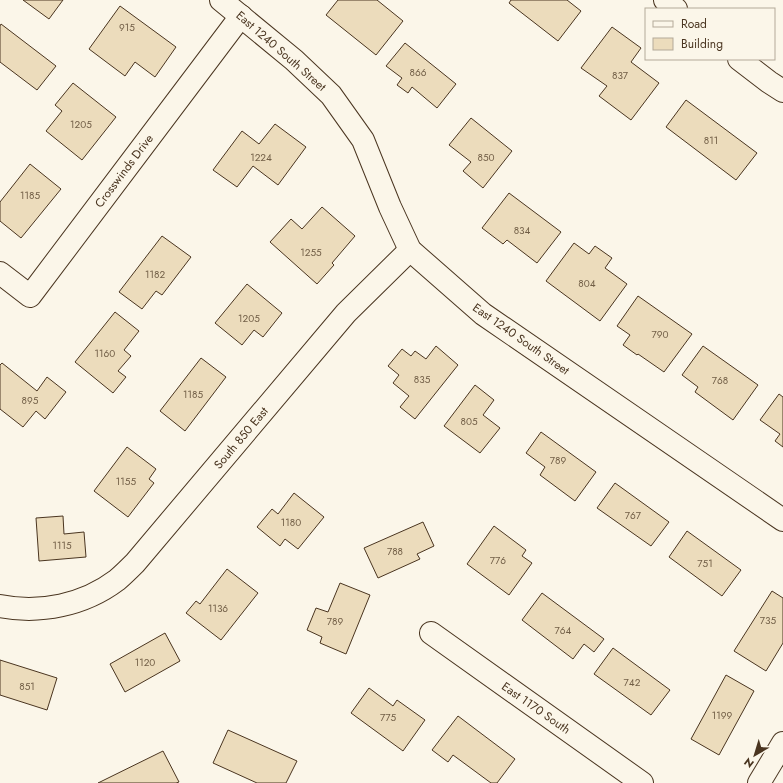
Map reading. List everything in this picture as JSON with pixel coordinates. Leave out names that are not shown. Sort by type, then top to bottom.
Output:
[{"type":"street","name":"East 1240 South Street","points":[[221,0],[294,60],[331,94],[363,140],[390,207],[410,250],[483,314],[783,520]]},
{"type":"street","points":[[665,0],[675,8]]},
{"type":"street","name":"Crosswinds Drive","points":[[0,273],[30,296],[241,16]]},
{"type":"street","points":[[740,60],[783,91]]},
{"type":"street","name":"South 850 East","points":[[0,606],[22,609],[42,609],[58,606],[81,600],[100,591],[116,580],[135,563],[346,313],[410,250]]},
{"type":"street","name":"East 1170 South","points":[[431,633],[642,783]]},
{"type":"street","points":[[759,783],[783,743]]},
{"type":"building","points":[[23,0],[63,0],[49,19]]},
{"type":"building","points":[[338,0],[377,0],[403,21],[376,55],[326,15]]},
{"type":"building","points":[[511,0],[567,0],[581,11],[558,41],[509,3]]},
{"type":"building","points":[[120,6],[176,47],[155,77],[135,62],[125,76],[89,49]]},
{"type":"building","points":[[1,24],[56,66],[37,90],[0,62]]},
{"type":"building","points":[[612,27],[641,48],[631,62],[659,83],[631,120],[599,96],[607,86],[581,68]]},
{"type":"building","points":[[405,43],[456,84],[437,108],[412,87],[408,93],[397,85],[402,78],[386,66]]},
{"type":"building","points":[[73,83],[116,117],[82,160],[46,131],[62,111],[55,105]]},
{"type":"building","points":[[686,100],[757,153],[736,180],[666,127]]},
{"type":"building","points":[[471,118],[512,151],[483,188],[463,171],[471,162],[449,145]]},
{"type":"building","points":[[275,124],[306,147],[278,185],[253,166],[237,187],[213,170],[242,131],[259,144]]},
{"type":"building","points":[[30,164],[61,189],[21,238],[0,221],[0,202]]},
{"type":"building","points":[[509,193],[561,232],[537,263],[507,240],[503,244],[482,228]]},
{"type":"building","points":[[322,207],[355,236],[332,263],[334,265],[317,284],[270,242],[291,219],[302,229]]},
{"type":"building","points":[[162,236],[191,257],[162,295],[156,291],[142,309],[119,292]]},
{"type":"building","points":[[574,243],[589,254],[595,246],[612,258],[605,268],[627,284],[600,321],[546,281]]},
{"type":"building","points":[[247,284],[282,313],[263,337],[254,330],[242,345],[215,323]]},
{"type":"building","points":[[638,296],[692,334],[664,372],[623,345],[630,335],[617,326]]},
{"type":"building","points":[[115,312],[139,331],[124,350],[131,356],[118,371],[126,377],[113,393],[75,362]]},
{"type":"building","points":[[436,346],[458,365],[415,419],[400,407],[409,396],[393,383],[399,375],[388,366],[402,349],[411,356],[415,351],[426,359]]},
{"type":"building","points":[[703,346],[758,385],[733,420],[695,392],[698,387],[682,375]]},
{"type":"building","points":[[201,358],[226,377],[185,431],[160,411]]},
{"type":"building","points":[[2,363],[37,391],[47,377],[66,392],[45,419],[36,411],[23,427],[0,409],[0,365]]},
{"type":"building","points":[[475,385],[494,400],[483,415],[500,428],[480,453],[444,426]]},
{"type":"building","points":[[779,394],[783,397],[783,447],[775,441],[780,434],[760,420]]},
{"type":"building","points":[[541,432],[596,472],[575,501],[540,475],[545,467],[526,453]]},
{"type":"building","points":[[127,447],[156,469],[149,479],[154,483],[128,517],[94,491]]},
{"type":"building","points":[[615,483],[669,522],[651,546],[597,508]]},
{"type":"building","points":[[294,493],[324,517],[298,549],[285,539],[280,546],[257,527],[272,509],[278,514]]},
{"type":"building","points":[[63,516],[64,534],[84,532],[86,557],[39,561],[36,518]]},
{"type":"building","points":[[423,522],[434,546],[417,554],[420,559],[378,578],[364,548]]},
{"type":"building","points":[[494,526],[526,550],[522,556],[532,563],[509,595],[467,564]]},
{"type":"building","points":[[687,531],[741,570],[722,596],[669,557]]},
{"type":"building","points":[[227,569],[258,593],[221,640],[186,613],[196,601],[200,604]]},
{"type":"building","points":[[340,583],[370,595],[346,654],[320,643],[322,637],[307,630],[316,608],[328,612]]},
{"type":"building","points":[[772,591],[783,598],[783,643],[766,671],[734,651]]},
{"type":"building","points":[[542,593],[604,639],[594,652],[584,644],[573,659],[522,620]]},
{"type":"building","points":[[165,633],[180,661],[125,692],[110,664]]},
{"type":"building","points":[[613,648],[670,690],[651,715],[594,674]]},
{"type":"building","points":[[0,660],[57,678],[47,710],[0,695]]},
{"type":"building","points":[[726,675],[754,691],[719,755],[691,739]]},
{"type":"building","points":[[369,688],[393,706],[397,700],[425,720],[403,751],[351,713]]},
{"type":"building","points":[[458,716],[515,759],[497,783],[491,783],[453,755],[448,762],[432,750]]},
{"type":"building","points":[[228,730],[297,761],[286,783],[257,783],[213,763]]},
{"type":"building","points":[[163,751],[179,782],[98,783]]}]
